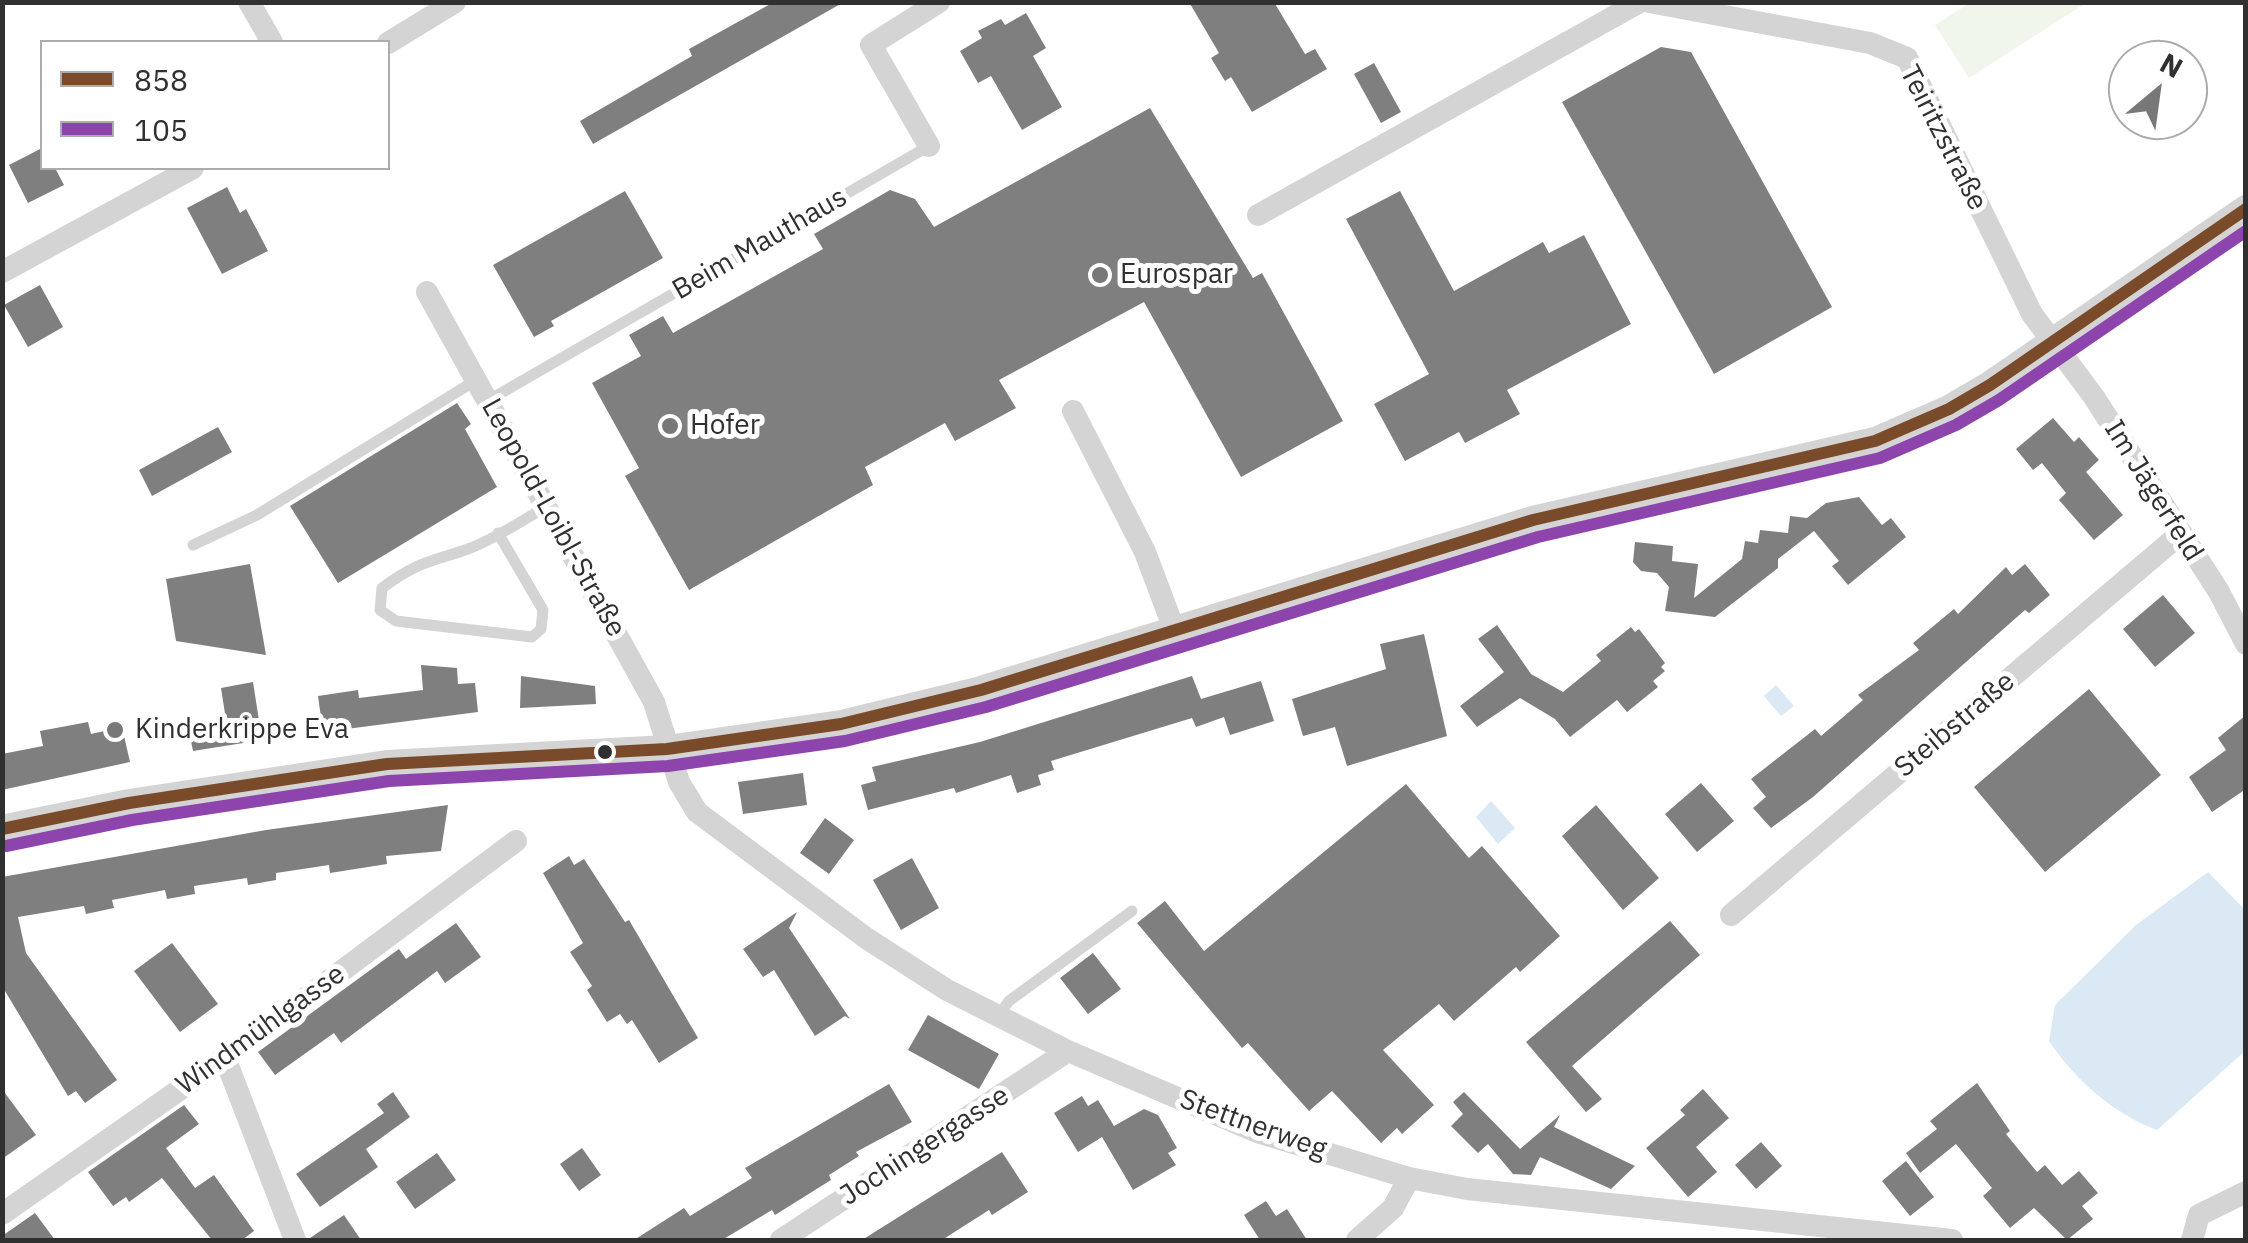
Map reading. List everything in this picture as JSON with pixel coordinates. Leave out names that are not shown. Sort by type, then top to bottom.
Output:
[{"type":"street","points":[[249,2],[271,40]]},
{"type":"street","points":[[390,42],[456,2]]},
{"type":"street","name":"Beim Mauthaus","points":[[929,146],[872,45],[939,2]]},
{"type":"street","points":[[1258,215],[1640,2]]},
{"type":"street","name":"Teiritzstraße","points":[[1648,2],[1870,43],[1908,58],[2004,264],[2054,341]]},
{"type":"street","points":[[2,272],[189,170]]},
{"type":"street","points":[[2,829],[129,803],[386,764],[667,749],[799,733],[916,708],[1534,520],[1875,441],[1949,409],[2246,210]]},
{"type":"street","name":"Leopold-Loibl-Straße","points":[[427,292],[654,702],[667,749]]},
{"type":"street","name":"Im Jägerfeld","points":[[2054,341],[2219,592],[2246,644]]},
{"type":"street","points":[[1073,410],[1144,552],[1174,629]]},
{"type":"street","name":"Steibstraße","points":[[1731,914],[2180,535]]},
{"type":"street","name":"Stettnerweg","points":[[667,749],[697,812],[866,938],[998,1018],[1257,1132],[1409,1178],[1561,1202],[1952,1240]]},
{"type":"street","name":"Windmühlgasse","points":[[2,1214],[225,1058],[516,841]]},
{"type":"street","name":"Jochingergasse","points":[[781,1240],[1068,1051]]},
{"type":"street","points":[[225,1058],[294,1240]]},
{"type":"street","points":[[1356,1240],[1394,1208],[1409,1178]]},
{"type":"street","points":[[2192,1240],[2199,1216],[2246,1192]]},
{"type":"lane","name":"Beim Mauthaus","points":[[194,545],[257,515],[929,146]]},
{"type":"lane","points":[[498,533],[543,610],[541,629],[532,636],[396,621],[380,610],[382,588],[411,567],[470,548],[546,507]]},
{"type":"lane","points":[[998,1018],[1010,1001],[1132,911]]},
{"type":"shaded area","points":[[1971,2],[2086,3],[1969,78],[1935,25]]},
{"type":"shaded area","points":[[1776,685],[1794,706],[1781,716],[1764,696]]},
{"type":"shaded area","points":[[1491,801],[1515,828],[1498,844],[1476,817]]},
{"type":"shaded area","points":[[2208,872],[2245,910],[2245,1051],[2157,1130],[2111,1105],[2059,1055],[2049,1041],[2055,1005],[2136,925]]},
{"type":"building","points":[[774,2],[844,2],[593,144],[580,121],[692,56],[689,49]]},
{"type":"building","points":[[1189,2],[1274,2],[1305,54],[1315,49],[1327,69],[1252,112],[1231,77],[1225,81],[1211,58],[1219,53]]},
{"type":"building","points":[[1026,13],[1046,48],[1033,56],[1062,107],[1022,130],[991,76],[978,83],[960,51],[982,38],[978,31],[1001,19],[1005,25]]},
{"type":"building","points":[[1661,47],[1691,52],[1832,307],[1714,374],[1562,102]]},
{"type":"building","points":[[1374,63],[1401,112],[1381,123],[1354,74]]},
{"type":"building","points":[[1150,108],[1253,278],[1262,273],[1343,421],[1241,477],[1144,302],[999,380],[1016,408],[955,441],[945,423],[865,467],[873,485],[689,590],[625,476],[639,468],[592,383],[641,356],[629,335],[663,316],[673,333],[823,249],[814,234],[890,190],[915,199],[934,227]]},
{"type":"building","points":[[40,149],[40,170],[56,170],[64,185],[28,203],[9,165]]},
{"type":"building","points":[[227,187],[240,213],[246,209],[268,251],[222,274],[187,208]]},
{"type":"building","points":[[625,191],[663,258],[551,321],[554,326],[534,337],[493,265]]},
{"type":"building","points":[[1400,191],[1454,291],[1543,242],[1549,253],[1584,235],[1631,324],[1507,390],[1520,414],[1465,443],[1459,432],[1405,461],[1374,404],[1429,374],[1346,219]]},
{"type":"building","points":[[40,285],[63,327],[28,347],[4,305]]},
{"type":"building","points":[[457,403],[471,424],[465,429],[497,487],[338,583],[290,506]]},
{"type":"building","points":[[2053,418],[2074,442],[2079,437],[2099,460],[2086,472],[2123,515],[2094,540],[2059,500],[2066,493],[2042,463],[2033,470],[2016,449]]},
{"type":"building","points":[[218,427],[232,452],[152,496],[139,470]]},
{"type":"building","points":[[1859,497],[1882,525],[1891,518],[1906,537],[1848,585],[1832,566],[1839,561],[1814,531],[1778,559],[1778,568],[1715,617],[1665,611],[1669,587],[1657,573],[1641,571],[1633,562],[1635,542],[1673,546],[1672,561],[1698,564],[1694,598],[1742,559],[1745,541],[1758,543],[1760,530],[1788,533],[1790,516],[1807,518],[1826,503]]},
{"type":"building","points":[[250,564],[266,655],[176,641],[166,579]]},
{"type":"building","points":[[2025,564],[2050,595],[2029,613],[2025,610],[1813,797],[1771,828],[1753,808],[1766,797],[1751,779],[1815,729],[1821,736],[1863,700],[1858,695],[1919,650],[1913,643],[1954,609],[1958,614],[2006,567],[2012,575]]},
{"type":"building","points":[[2163,595],[2195,633],[2155,667],[2123,629]]},
{"type":"building","points":[[1497,625],[1531,674],[1563,692],[1601,661],[1596,655],[1631,627],[1635,632],[1639,629],[1665,663],[1661,667],[1665,671],[1653,681],[1658,687],[1627,712],[1617,700],[1570,737],[1555,719],[1520,698],[1477,727],[1460,706],[1504,672],[1478,639]]},
{"type":"building","points":[[1424,634],[1447,736],[1347,766],[1335,727],[1303,736],[1292,699],[1386,669],[1380,644]]},
{"type":"building","points":[[421,665],[457,668],[458,684],[475,683],[478,712],[323,732],[318,696],[358,690],[359,698],[423,690]]},
{"type":"building","points":[[521,676],[595,686],[596,704],[520,708]]},
{"type":"building","points":[[1192,676],[1201,699],[1261,681],[1274,721],[1230,735],[1224,717],[1196,727],[1192,718],[1051,761],[1054,770],[1038,775],[1041,785],[1017,793],[1011,775],[956,793],[954,788],[868,810],[861,785],[876,781],[872,767],[980,742]]},
{"type":"building","points":[[253,682],[262,740],[193,751],[188,726],[226,720],[221,688]]},
{"type":"building","points":[[2089,689],[2161,775],[2045,872],[1974,787]]},
{"type":"building","points":[[2246,715],[2246,789],[2212,812],[2189,777],[2226,750],[2218,738]]},
{"type":"building","points":[[88,722],[91,734],[122,727],[130,762],[2,790],[2,754],[43,746],[40,731]]},
{"type":"building","points":[[803,773],[807,805],[743,814],[738,782]]},
{"type":"building","points":[[1701,783],[1734,821],[1697,852],[1665,814]]},
{"type":"building","points":[[1406,784],[1469,858],[1482,846],[1560,936],[1520,972],[1516,967],[1454,1021],[1439,1004],[1383,1050],[1434,1105],[1402,1134],[1397,1128],[1381,1143],[1332,1091],[1309,1111],[1248,1043],[1242,1048],[1137,923],[1165,901],[1204,951]]},
{"type":"building","points":[[448,805],[441,851],[386,856],[387,864],[330,873],[329,865],[276,873],[276,880],[248,885],[247,878],[194,886],[195,894],[167,899],[165,890],[112,900],[114,908],[86,914],[84,906],[18,917],[26,953],[117,1080],[85,1103],[76,1091],[68,1096],[2,986],[2,877],[266,830]]},
{"type":"building","points":[[1596,805],[1659,878],[1623,910],[1562,836]]},
{"type":"building","points":[[825,818],[854,840],[829,874],[800,853]]},
{"type":"building","points":[[569,856],[574,865],[584,859],[625,922],[629,920],[698,1038],[659,1063],[632,1020],[627,1024],[620,1014],[607,1022],[587,990],[592,986],[570,952],[583,943],[543,873]]},
{"type":"building","points":[[912,858],[939,908],[901,930],[873,880]]},
{"type":"building","points":[[797,912],[789,928],[850,1019],[845,1016],[815,1036],[774,970],[763,977],[743,949]]},
{"type":"building","points":[[1670,921],[1700,955],[1572,1066],[1602,1099],[1586,1112],[1526,1042]]},
{"type":"building","points":[[456,923],[481,957],[445,983],[437,971],[341,1043],[334,1033],[275,1075],[258,1052],[399,949],[406,959]]},
{"type":"building","points":[[172,943],[218,1004],[180,1032],[134,971]]},
{"type":"building","points":[[1093,953],[1121,989],[1088,1014],[1060,978]]},
{"type":"building","points":[[928,1015],[999,1054],[979,1089],[908,1050]]},
{"type":"building","points":[[1977,1083],[2010,1131],[2006,1134],[2037,1172],[2045,1165],[2062,1185],[2079,1171],[2098,1193],[2082,1206],[2093,1219],[2067,1240],[2034,1208],[2010,1228],[1983,1196],[1992,1188],[1956,1144],[1920,1173],[1906,1153],[1937,1129],[1930,1121]]},
{"type":"building","points":[[889,1084],[912,1122],[856,1152],[859,1156],[829,1175],[831,1180],[775,1215],[772,1210],[722,1240],[634,1240],[684,1208],[690,1216],[752,1178],[745,1168]]},
{"type":"building","points":[[2,1089],[36,1135],[2,1159]]},
{"type":"building","points":[[1703,1089],[1729,1118],[1696,1147],[1717,1172],[1688,1197],[1646,1148],[1685,1115],[1680,1110]]},
{"type":"building","points":[[393,1092],[410,1117],[366,1149],[378,1167],[320,1207],[296,1174],[384,1113],[377,1104]]},
{"type":"building","points":[[1464,1092],[1520,1149],[1560,1115],[1554,1127],[1635,1166],[1611,1189],[1540,1157],[1531,1175],[1513,1174],[1488,1144],[1478,1153],[1451,1126],[1463,1114],[1453,1102]]},
{"type":"building","points":[[1082,1096],[1088,1106],[1098,1100],[1114,1126],[1144,1109],[1158,1115],[1177,1148],[1168,1153],[1176,1165],[1133,1190],[1102,1137],[1078,1152],[1054,1113]]},
{"type":"building","points":[[184,1105],[199,1124],[166,1148],[195,1188],[214,1175],[254,1231],[242,1240],[212,1240],[162,1178],[129,1202],[126,1197],[113,1206],[88,1172]]},
{"type":"building","points":[[1761,1142],[1782,1166],[1756,1189],[1735,1165]]},
{"type":"building","points":[[582,1148],[601,1175],[579,1191],[560,1164]]},
{"type":"building","points":[[1002,1152],[1028,1192],[992,1215],[989,1210],[942,1240],[862,1240]]},
{"type":"building","points":[[437,1153],[456,1180],[415,1209],[396,1182]]},
{"type":"building","points":[[1906,1161],[1934,1197],[1910,1216],[1882,1181]]},
{"type":"building","points":[[1266,1201],[1276,1216],[1287,1209],[1307,1240],[1260,1240],[1244,1215]]},
{"type":"building","points":[[35,1213],[55,1240],[2,1240],[2,1236]]},
{"type":"building","points":[[344,1215],[361,1240],[310,1240],[310,1238]]},
{"type":"transit line","name":"858","points":[[2,829],[129,803],[387,764],[667,749],[841,724],[981,690],[1533,520],[1875,441],[1949,409],[1990,385],[2246,209]]},
{"type":"transit line","name":"105","points":[[6,846],[132,820],[389,781],[668,766],[845,741],[986,707],[1538,537],[1880,458],[1956,425],[1999,400],[2246,231]]},
{"type":"place","name":"Eurospar","points":[[1100,275]]},
{"type":"place","name":"Hofer","points":[[670,426]]},
{"type":"place","name":"Kinderkrippe Eva","points":[[115,730]]}]
